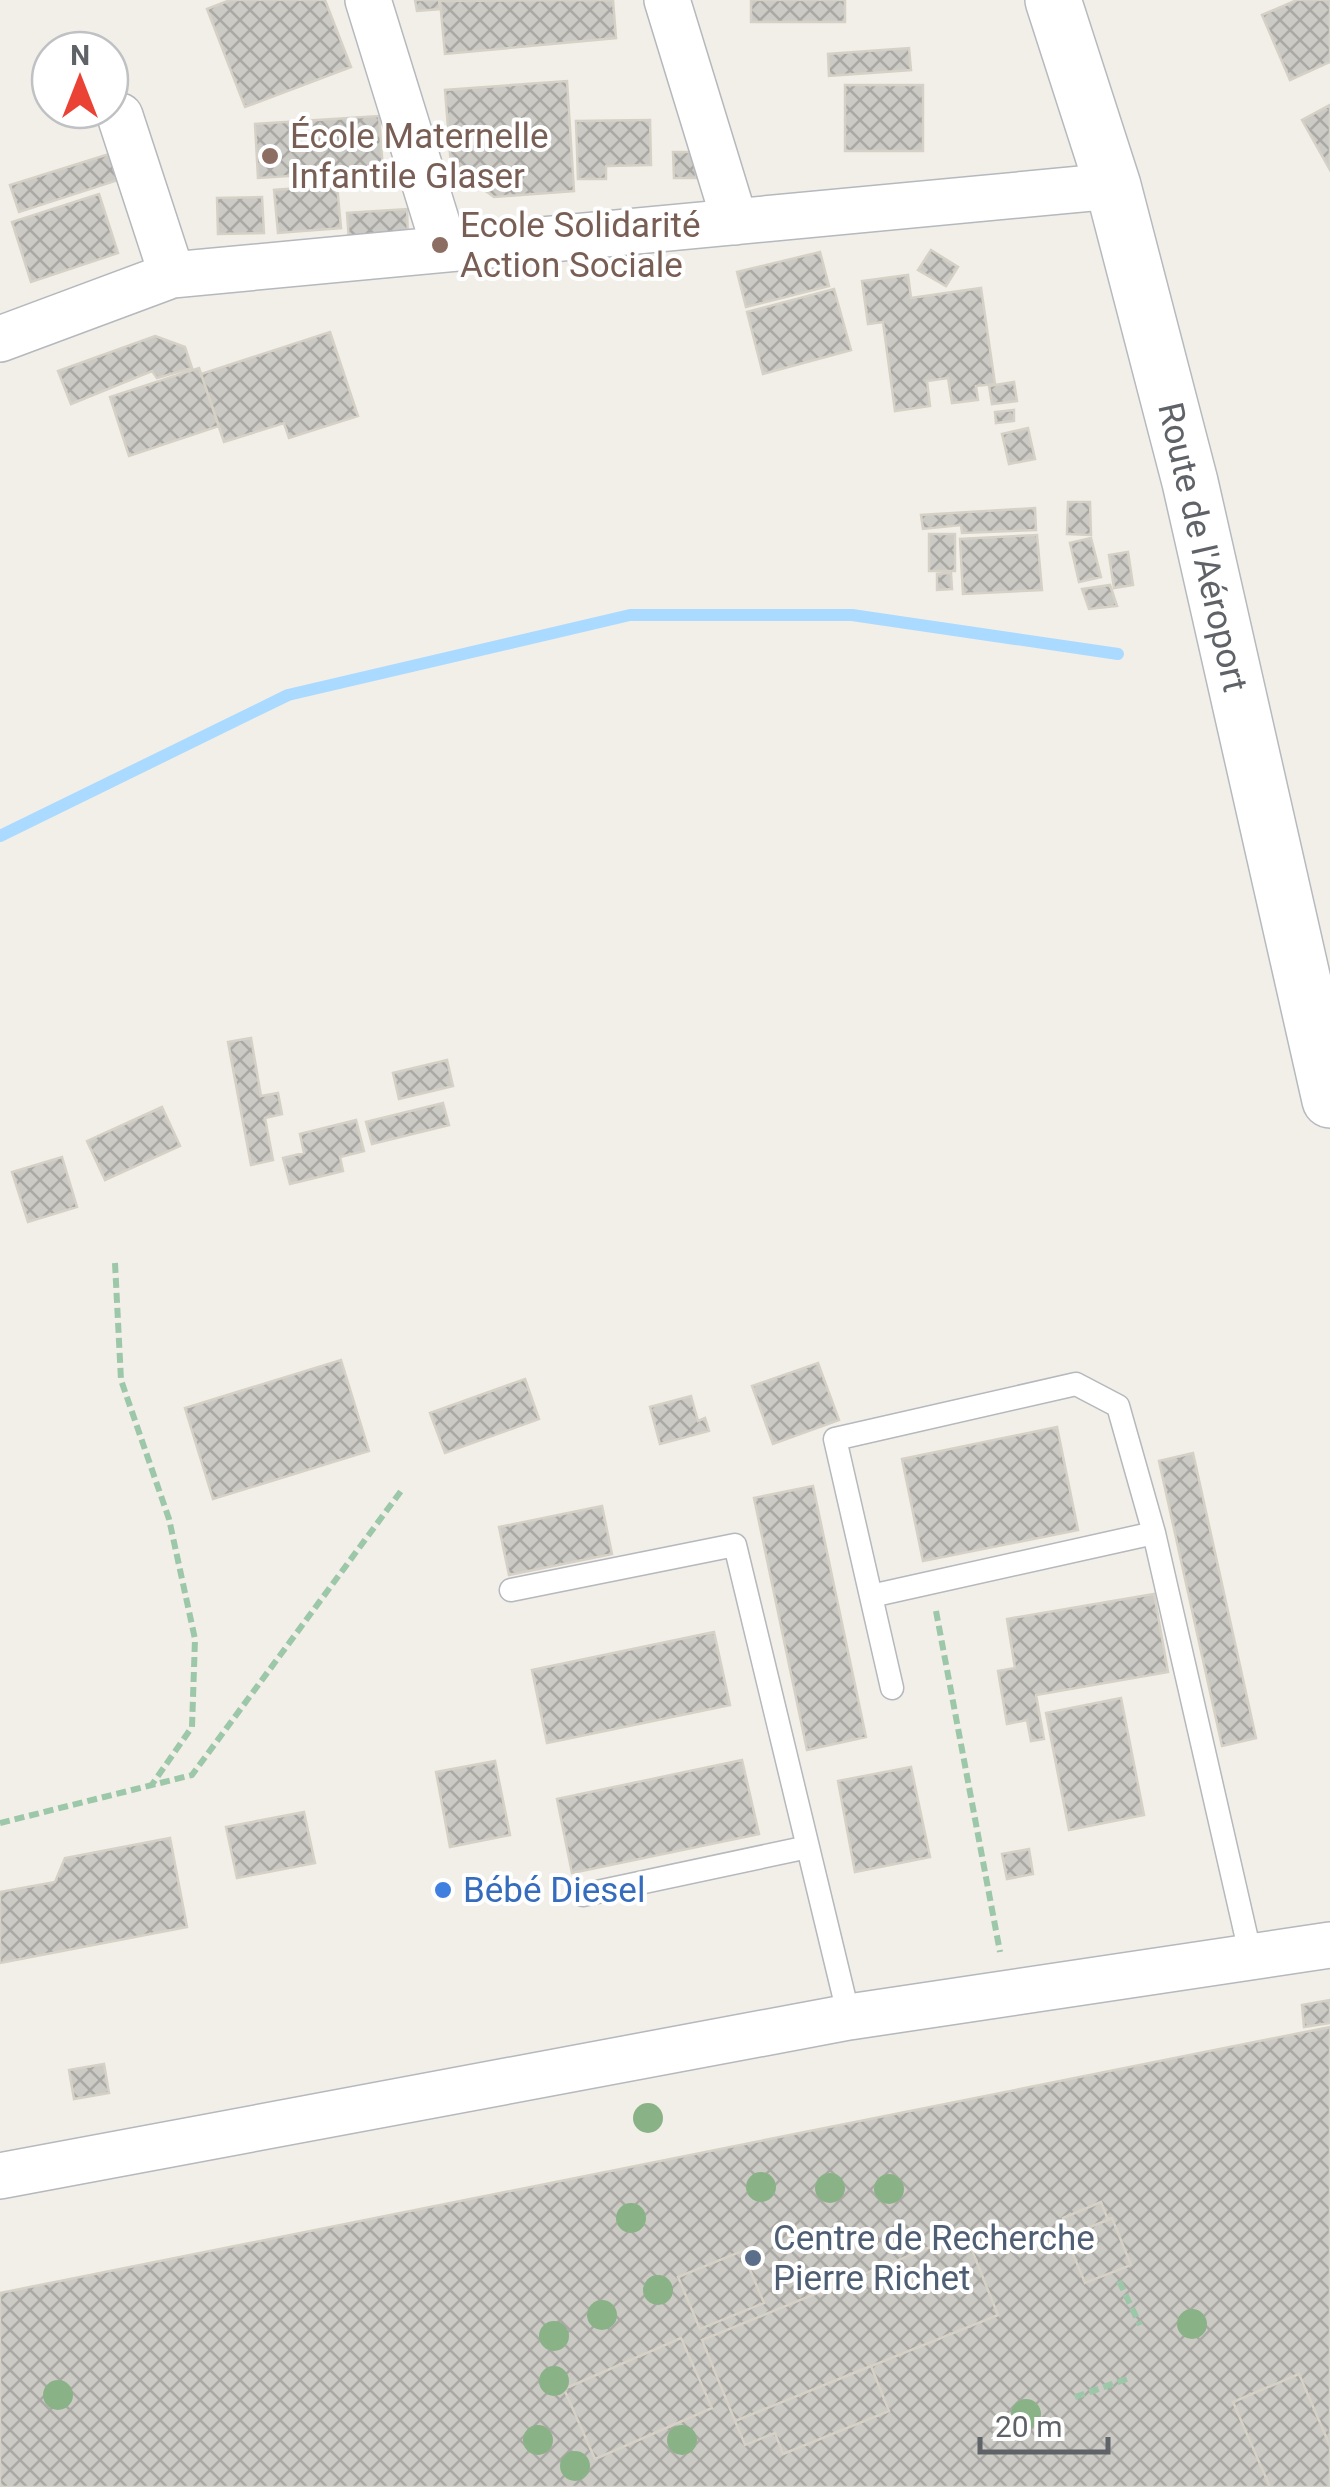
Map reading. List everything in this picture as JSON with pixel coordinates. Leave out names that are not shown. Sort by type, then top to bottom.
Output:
[{"type":"main road","name":"Route de l'Aéroport","points":[[1054,0],[1113,186],[1190,482],[1320,1009],[1330,1100]]},
{"type":"street","points":[[368,0],[445,249]]},
{"type":"street","points":[[668,0],[735,222]]},
{"type":"street","points":[[125,130],[172,274]]},
{"type":"street","points":[[0,339],[172,274],[1113,186]]},
{"type":"street","points":[[0,2176],[849,2017],[1330,1945]]},
{"type":"lane","points":[[892,1688],[835,1438],[1076,1384],[1118,1406],[1154,1533],[1251,1957]]},
{"type":"lane","points":[[871,1596],[1154,1533]]},
{"type":"lane","points":[[511,1590],[735,1544],[849,2017]]},
{"type":"lane","points":[[583,1895],[808,1847]]},
{"type":"path","points":[[115,1263],[121,1380],[168,1518],[195,1639],[192,1726],[151,1786]]},
{"type":"path","points":[[0,1823],[192,1775],[401,1491]]},
{"type":"path","points":[[931,1582],[1008,1993]]},
{"type":"path","points":[[1120,2282],[1140,2325]]},
{"type":"path","points":[[1075,2397],[1127,2379]]},
{"type":"building","points":[[230,0],[325,0],[351,67],[245,107],[207,9]]},
{"type":"building","points":[[415,0],[439,0],[440,9],[417,11]]},
{"type":"building","points":[[613,0],[616,38],[445,54],[440,1]]},
{"type":"building","points":[[751,0],[845,0],[845,22],[751,22]]},
{"type":"building","points":[[1297,0],[1330,0],[1330,62],[1290,80],[1262,15]]},
{"type":"building","points":[[909,48],[911,70],[829,76],[828,54]]},
{"type":"building","points":[[567,81],[574,191],[494,197],[451,166],[445,90]]},
{"type":"building","points":[[845,85],[923,85],[923,151],[845,151]]},
{"type":"building","points":[[1330,105],[1330,170],[1302,120]]},
{"type":"building","points":[[379,116],[383,170],[258,178],[255,124]]},
{"type":"building","points":[[650,120],[651,165],[606,166],[606,179],[578,179],[576,121]]},
{"type":"building","points":[[673,152],[695,152],[696,178],[674,178]]},
{"type":"building","points":[[109,154],[118,180],[19,212],[10,185]]},
{"type":"building","points":[[337,185],[341,228],[278,233],[274,190]]},
{"type":"building","points":[[99,194],[118,253],[31,282],[12,222]]},
{"type":"building","points":[[262,197],[264,233],[218,234],[217,198]]},
{"type":"building","points":[[407,209],[408,237],[349,241],[347,213]]},
{"type":"building","points":[[931,250],[958,267],[946,286],[918,270]]},
{"type":"building","points":[[820,252],[829,286],[746,307],[737,272]]},
{"type":"building","points":[[908,275],[911,298],[981,288],[995,384],[976,386],[978,400],[952,403],[948,378],[927,381],[930,406],[895,411],[883,322],[868,324],[862,281]]},
{"type":"building","points":[[834,289],[851,350],[763,374],[747,312]]},
{"type":"building","points":[[330,332],[358,416],[289,438],[284,423],[224,442],[201,374]]},
{"type":"building","points":[[155,336],[185,347],[192,368],[157,378],[152,371],[71,404],[58,371]]},
{"type":"building","points":[[199,368],[219,426],[129,456],[110,397]]},
{"type":"building","points":[[1014,382],[1017,401],[992,404],[989,386]]},
{"type":"building","points":[[1014,410],[1014,421],[996,423],[995,412]]},
{"type":"building","points":[[1028,428],[1035,459],[1009,464],[1002,434]]},
{"type":"building","points":[[1068,502],[1090,502],[1091,535],[1067,534]]},
{"type":"building","points":[[1035,508],[1036,530],[962,533],[961,525],[923,529],[921,515]]},
{"type":"building","points":[[929,534],[955,534],[955,571],[929,571]]},
{"type":"building","points":[[1037,535],[1042,590],[963,594],[960,539]]},
{"type":"building","points":[[1091,538],[1101,577],[1079,582],[1070,543]]},
{"type":"building","points":[[1128,552],[1133,585],[1114,588],[1109,555]]},
{"type":"building","points":[[951,573],[952,589],[937,590],[937,574]]},
{"type":"building","points":[[1110,585],[1117,606],[1089,609],[1082,589]]},
{"type":"building","points":[[251,1038],[261,1096],[278,1093],[282,1114],[265,1118],[273,1160],[251,1165],[228,1042]]},
{"type":"building","points":[[447,1060],[453,1086],[399,1099],[393,1073]]},
{"type":"building","points":[[443,1103],[449,1125],[372,1144],[366,1122]]},
{"type":"building","points":[[162,1107],[180,1146],[105,1180],[87,1141]]},
{"type":"building","points":[[356,1120],[364,1151],[340,1157],[343,1171],[290,1184],[283,1158],[304,1153],[300,1134]]},
{"type":"building","points":[[62,1157],[77,1207],[28,1222],[12,1172]]},
{"type":"building","points":[[341,1360],[369,1451],[213,1499],[185,1408]]},
{"type":"building","points":[[818,1363],[839,1420],[773,1444],[752,1386]]},
{"type":"building","points":[[525,1379],[539,1419],[445,1453],[430,1413]]},
{"type":"building","points":[[691,1396],[698,1421],[705,1418],[709,1431],[660,1444],[650,1407]]},
{"type":"building","points":[[1057,1427],[1078,1530],[923,1561],[902,1459]]},
{"type":"building","points":[[1193,1453],[1256,1738],[1222,1746],[1159,1461]]},
{"type":"building","points":[[813,1486],[866,1737],[807,1750],[754,1498]]},
{"type":"building","points":[[602,1506],[612,1554],[509,1575],[499,1527]]},
{"type":"building","points":[[1154,1594],[1168,1672],[1036,1695],[1044,1739],[1031,1741],[1027,1720],[1007,1724],[998,1671],[1015,1668],[1007,1619]]},
{"type":"building","points":[[714,1632],[730,1705],[547,1743],[532,1670]]},
{"type":"building","points":[[1121,1698],[1144,1815],[1069,1830],[1046,1713]]},
{"type":"building","points":[[742,1760],[759,1834],[572,1873],[557,1799]]},
{"type":"building","points":[[495,1761],[510,1835],[450,1847],[436,1772]]},
{"type":"building","points":[[911,1767],[930,1857],[855,1872],[838,1781]]},
{"type":"building","points":[[304,1812],[315,1863],[237,1878],[226,1827]]},
{"type":"building","points":[[170,1838],[187,1927],[0,1963],[0,1892],[55,1882],[65,1858]]},
{"type":"building","points":[[1029,1849],[1033,1874],[1007,1879],[1002,1854]]},
{"type":"building","points":[[1330,2000],[1330,2023],[1304,2027],[1302,2005]]},
{"type":"building","name":"Centre de Recherche Pierre Richet","points":[[1330,2027],[1330,2487],[0,2487],[0,2293]]},
{"type":"building","points":[[104,2064],[109,2093],[74,2099],[69,2070]]},
{"type":"building","points":[[1101,2202],[1108,2220],[1070,2235],[1063,2218]]},
{"type":"building","points":[[1112,2218],[1131,2265],[1085,2283],[1066,2237]]},
{"type":"building","points":[[965,2233],[998,2315],[735,2421],[702,2340]]},
{"type":"building","points":[[742,2251],[764,2303],[700,2329],[678,2277]]},
{"type":"building","points":[[681,2338],[712,2408],[595,2459],[564,2389]]},
{"type":"building","points":[[871,2366],[889,2411],[783,2454],[775,2433],[745,2445],[735,2421]]},
{"type":"building","points":[[1299,2374],[1330,2446],[1330,2487],[1270,2487],[1233,2402]]},
{"type":"waterway","points":[[0,836],[288,695],[630,615],[852,615],[1118,654]]},
{"type":"place","name":"École Maternelle Infantile Glaser","points":[[270,156]]},
{"type":"place","name":"Ecole Solidarité Action Sociale","points":[[440,245]]},
{"type":"place","name":"Bébé Diesel","points":[[443,1890]]},
{"type":"place","name":"Centre de Recherche Pierre Richet","points":[[753,2258]]}]
